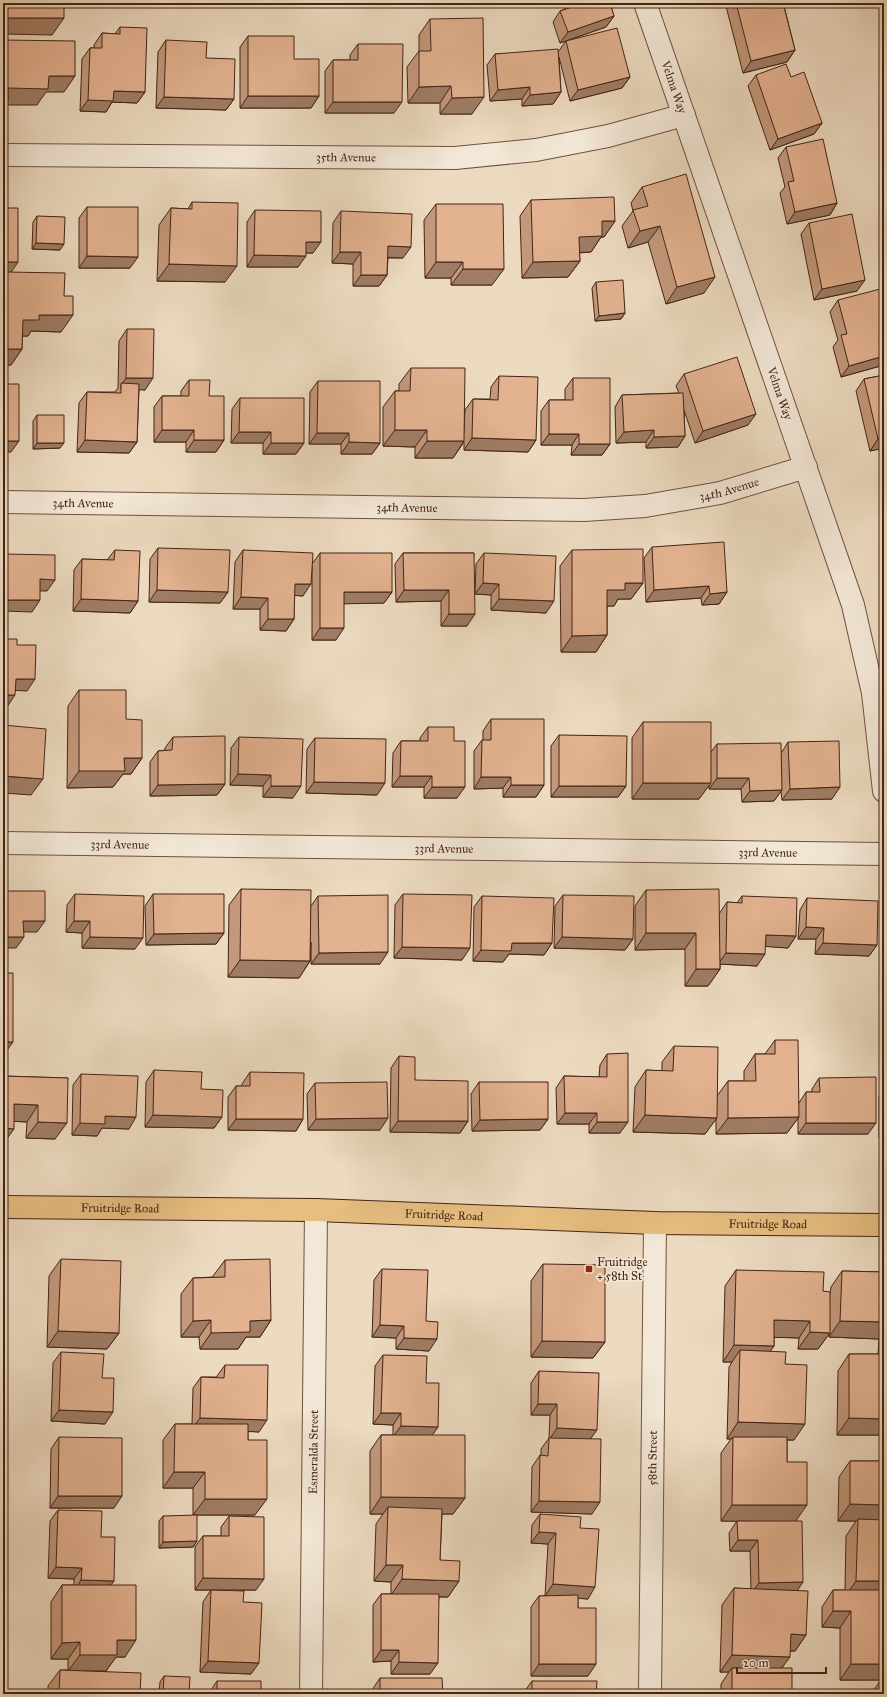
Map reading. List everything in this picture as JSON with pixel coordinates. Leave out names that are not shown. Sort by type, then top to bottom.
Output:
[{"type":"main road","name":"Fruitridge Road","points":[[3,1207],[316,1210],[655,1222],[884,1225]]},
{"type":"street","name":"Velma Way","points":[[645,3],[853,605],[873,693],[884,791]]},
{"type":"street","name":"35th Avenue","points":[[3,155],[455,158],[544,148],[608,136],[684,115]]},
{"type":"street","name":"34th Avenue","points":[[3,502],[584,510],[645,506],[720,493],[806,467]]},
{"type":"street","name":"33rd Avenue","points":[[3,843],[884,854]]},
{"type":"street","name":"Esmeralda Street","points":[[311,1694],[316,1210]]},
{"type":"street","name":"58th Street","points":[[650,1694],[655,1222]]},
{"type":"building","points":[[3,3],[64,3],[64,18],[3,18]]},
{"type":"building","points":[[574,3],[610,3],[614,16],[568,32],[560,11],[575,6]]},
{"type":"building","points":[[736,3],[783,3],[795,50],[751,61]]},
{"type":"building","points":[[483,18],[484,97],[452,98],[451,86],[419,87],[419,51],[431,51],[430,19]]},
{"type":"building","points":[[120,27],[147,28],[145,92],[114,91],[113,101],[88,100],[90,48],[102,48],[102,33],[120,34]]},
{"type":"building","points":[[617,28],[630,77],[578,90],[566,41]]},
{"type":"building","points":[[248,36],[294,36],[294,59],[319,59],[319,96],[248,96]]},
{"type":"building","points":[[3,40],[75,41],[75,76],[49,76],[48,89],[8,88],[8,101],[3,101]]},
{"type":"building","points":[[166,40],[207,42],[206,58],[235,59],[234,99],[164,97]]},
{"type":"building","points":[[358,44],[403,44],[402,102],[333,102],[333,60],[358,60]]},
{"type":"building","points":[[558,49],[561,92],[530,95],[530,87],[498,90],[495,54]]},
{"type":"building","points":[[786,64],[791,77],[804,72],[822,123],[778,139],[756,75]]},
{"type":"building","points":[[823,139],[837,203],[795,212],[788,182],[794,181],[786,147]]},
{"type":"building","points":[[686,174],[715,277],[677,287],[660,226],[640,231],[633,210],[648,206],[642,187]]},
{"type":"building","points":[[614,197],[615,221],[602,221],[602,236],[579,237],[580,261],[533,262],[531,200]]},
{"type":"building","points":[[192,202],[238,203],[237,266],[169,264],[171,208],[192,209]]},
{"type":"building","points":[[436,204],[503,204],[504,269],[463,269],[463,262],[436,262]]},
{"type":"building","points":[[87,207],[138,207],[138,257],[87,256]]},
{"type":"building","points":[[3,208],[18,208],[18,262],[3,262]]},
{"type":"building","points":[[255,210],[321,211],[321,242],[306,242],[306,256],[254,255]]},
{"type":"building","points":[[341,211],[412,214],[411,247],[388,246],[387,275],[361,275],[361,252],[340,252]]},
{"type":"building","points":[[852,214],[865,280],[822,289],[809,223]]},
{"type":"building","points":[[37,216],[65,217],[64,244],[36,243]]},
{"type":"building","points":[[7,272],[65,273],[64,296],[73,296],[73,315],[39,315],[39,320],[23,320],[22,349],[3,349],[3,298],[7,298]]},
{"type":"building","points":[[623,280],[625,313],[599,316],[596,282]]},
{"type":"building","points":[[884,288],[884,356],[849,366],[841,335],[847,334],[838,300]]},
{"type":"building","points":[[127,329],[154,329],[153,378],[126,378]]},
{"type":"building","points":[[737,357],[756,414],[703,431],[684,374]]},
{"type":"building","points":[[411,368],[465,368],[464,441],[427,441],[427,430],[395,430],[395,391],[410,391]]},
{"type":"building","points":[[884,375],[884,438],[878,439],[864,379]]},
{"type":"building","points":[[499,376],[538,377],[536,440],[472,438],[473,399],[498,400]]},
{"type":"building","points":[[573,378],[610,378],[610,444],[579,444],[579,434],[549,434],[549,400],[573,400]]},
{"type":"building","points":[[189,380],[210,380],[209,396],[224,396],[224,440],[194,440],[194,430],[162,430],[162,396],[189,396]]},
{"type":"building","points":[[318,381],[380,381],[380,443],[349,442],[349,433],[317,433]]},
{"type":"building","points":[[121,383],[139,384],[137,442],[85,440],[87,392],[121,393]]},
{"type":"building","points":[[3,384],[19,384],[19,441],[3,441]]},
{"type":"building","points":[[683,393],[685,436],[654,437],[654,430],[624,432],[622,395]]},
{"type":"building","points":[[240,398],[304,398],[304,443],[271,443],[271,432],[239,432]]},
{"type":"building","points":[[37,415],[64,415],[64,443],[37,443]]},
{"type":"building","points":[[724,542],[727,592],[710,594],[709,586],[654,590],[652,547]]},
{"type":"building","points":[[158,548],[230,550],[228,592],[157,590]]},
{"type":"building","points":[[643,549],[643,583],[625,583],[625,590],[607,590],[607,635],[572,636],[572,550]]},
{"type":"building","points":[[115,550],[140,551],[138,601],[81,599],[82,559],[114,560]]},
{"type":"building","points":[[243,550],[313,553],[311,584],[295,584],[294,619],[268,619],[268,598],[241,597]]},
{"type":"building","points":[[320,553],[392,553],[392,592],[344,592],[344,628],[320,628]]},
{"type":"building","points":[[403,553],[474,553],[475,614],[449,614],[449,590],[404,590]]},
{"type":"building","points":[[484,553],[556,556],[554,601],[499,599],[499,584],[483,583]]},
{"type":"building","points":[[3,554],[55,555],[55,580],[40,579],[40,600],[3,600]]},
{"type":"building","points":[[3,639],[17,639],[17,645],[36,645],[35,679],[16,679],[15,695],[3,695]]},
{"type":"building","points":[[79,690],[126,690],[126,719],[142,720],[142,758],[124,758],[125,771],[79,771]]},
{"type":"building","points":[[491,719],[544,719],[544,785],[511,785],[511,777],[481,777],[482,740],[491,740]]},
{"type":"building","points":[[643,722],[711,722],[711,783],[643,783]]},
{"type":"building","points":[[3,725],[46,729],[43,779],[3,776]]},
{"type":"building","points":[[428,727],[454,727],[454,741],[465,741],[465,787],[432,787],[432,776],[400,776],[401,741],[428,741]]},
{"type":"building","points":[[559,735],[627,736],[626,786],[559,786]]},
{"type":"building","points":[[225,736],[225,784],[158,785],[158,751],[172,750],[173,737]]},
{"type":"building","points":[[239,737],[303,739],[301,786],[271,786],[271,775],[238,774]]},
{"type":"building","points":[[315,738],[386,739],[385,783],[314,782]]},
{"type":"building","points":[[839,741],[840,787],[790,789],[788,742]]},
{"type":"building","points":[[781,743],[782,790],[750,791],[749,778],[717,778],[717,744]]},
{"type":"building","points":[[241,889],[311,890],[310,961],[240,960]]},
{"type":"building","points":[[719,889],[720,969],[696,969],[696,933],[646,933],[646,890]]},
{"type":"building","points":[[3,891],[45,891],[45,921],[23,921],[24,937],[3,937]]},
{"type":"building","points":[[75,894],[144,896],[143,938],[90,937],[90,921],[74,921]]},
{"type":"building","points":[[153,894],[224,894],[224,933],[154,934]]},
{"type":"building","points":[[403,894],[472,895],[470,948],[402,947]]},
{"type":"building","points":[[388,895],[388,952],[319,953],[318,896]]},
{"type":"building","points":[[563,895],[634,896],[633,939],[562,937]]},
{"type":"building","points":[[482,896],[554,898],[552,943],[512,943],[511,951],[481,950]]},
{"type":"building","points":[[742,896],[797,898],[796,936],[766,935],[765,954],[726,953],[727,902],[742,903]]},
{"type":"building","points":[[807,898],[878,901],[877,945],[823,943],[824,928],[806,927]]},
{"type":"building","points":[[3,973],[13,973],[13,1042],[3,1042]]},
{"type":"building","points":[[775,1040],[798,1040],[799,1117],[728,1118],[728,1081],[756,1081],[755,1054],[775,1054]]},
{"type":"building","points":[[674,1046],[718,1047],[717,1118],[645,1115],[646,1070],[673,1071]]},
{"type":"building","points":[[628,1053],[628,1122],[597,1122],[597,1113],[565,1113],[564,1076],[607,1077],[607,1054]]},
{"type":"building","points":[[399,1056],[415,1057],[415,1080],[468,1081],[468,1121],[398,1121]]},
{"type":"building","points":[[154,1070],[202,1072],[201,1089],[223,1090],[222,1117],[153,1115]]},
{"type":"building","points":[[250,1072],[304,1073],[303,1119],[236,1119],[236,1086],[250,1086]]},
{"type":"building","points":[[81,1074],[138,1076],[136,1117],[105,1116],[105,1124],[80,1123]]},
{"type":"building","points":[[3,1076],[68,1078],[67,1123],[38,1122],[38,1105],[14,1104],[14,1129],[3,1128]]},
{"type":"building","points":[[876,1077],[876,1123],[806,1123],[806,1092],[820,1092],[819,1078]]},
{"type":"building","points":[[387,1082],[388,1118],[316,1119],[315,1083]]},
{"type":"building","points":[[479,1082],[548,1082],[548,1119],[480,1120]]},
{"type":"building","points":[[61,1259],[121,1261],[119,1333],[58,1331]]},
{"type":"building","points":[[270,1259],[271,1320],[250,1321],[250,1332],[211,1333],[211,1320],[193,1321],[193,1278],[225,1277],[225,1260]]},
{"type":"building","points":[[543,1264],[605,1265],[605,1342],[542,1341]]},
{"type":"building","points":[[382,1269],[428,1270],[426,1321],[438,1322],[437,1339],[404,1338],[404,1326],[380,1325]]},
{"type":"building","points":[[736,1270],[824,1272],[823,1291],[830,1292],[830,1333],[810,1332],[810,1321],[774,1320],[774,1346],[734,1345]]},
{"type":"building","points":[[842,1271],[884,1272],[884,1322],[840,1321]]},
{"type":"building","points":[[740,1350],[786,1352],[785,1364],[807,1365],[805,1424],[738,1422]]},
{"type":"building","points":[[61,1352],[104,1354],[102,1378],[114,1378],[113,1412],[59,1410]]},
{"type":"building","points":[[849,1354],[884,1354],[884,1419],[849,1418]]},
{"type":"building","points":[[383,1355],[427,1356],[426,1383],[439,1383],[438,1427],[401,1426],[401,1413],[381,1413]]},
{"type":"building","points":[[225,1365],[268,1365],[267,1420],[200,1418],[201,1377],[224,1378]]},
{"type":"building","points":[[539,1371],[599,1373],[597,1430],[557,1428],[557,1404],[538,1404]]},
{"type":"building","points":[[175,1424],[248,1424],[248,1440],[267,1440],[267,1499],[205,1499],[205,1472],[174,1472]]},
{"type":"building","points":[[381,1435],[465,1435],[465,1498],[381,1497]]},
{"type":"building","points":[[59,1437],[122,1438],[122,1496],[58,1496]]},
{"type":"building","points":[[733,1437],[787,1437],[787,1462],[807,1462],[807,1505],[732,1505]]},
{"type":"building","points":[[549,1438],[601,1439],[600,1502],[539,1501],[540,1455],[548,1456]]},
{"type":"building","points":[[850,1461],[884,1461],[884,1505],[850,1504]]},
{"type":"building","points":[[388,1507],[442,1509],[440,1560],[460,1561],[459,1581],[402,1579],[403,1565],[386,1565]]},
{"type":"building","points":[[58,1510],[102,1511],[101,1537],[115,1537],[114,1581],[81,1580],[82,1568],[56,1567]]},
{"type":"building","points":[[540,1514],[581,1517],[580,1528],[599,1529],[595,1587],[553,1584],[556,1533],[539,1532]]},
{"type":"building","points":[[197,1515],[197,1541],[163,1542],[163,1516]]},
{"type":"building","points":[[229,1516],[264,1517],[264,1579],[203,1578],[203,1536],[229,1536]]},
{"type":"building","points":[[858,1519],[884,1520],[884,1581],[856,1581]]},
{"type":"building","points":[[737,1521],[802,1521],[803,1582],[759,1583],[758,1540],[738,1540]]},
{"type":"building","points":[[62,1585],[136,1585],[136,1640],[117,1640],[117,1655],[80,1655],[80,1642],[62,1643]]},
{"type":"building","points":[[734,1588],[808,1591],[806,1635],[791,1634],[790,1657],[732,1655]]},
{"type":"building","points":[[211,1590],[244,1591],[243,1602],[262,1603],[259,1663],[208,1661]]},
{"type":"building","points":[[833,1590],[884,1590],[884,1664],[851,1664],[851,1611],[833,1611]]},
{"type":"building","points":[[381,1594],[439,1594],[438,1663],[399,1662],[399,1650],[381,1650]]},
{"type":"building","points":[[578,1595],[578,1608],[596,1608],[596,1664],[539,1664],[539,1596]]},
{"type":"building","points":[[732,1668],[792,1668],[792,1694],[732,1694]]},
{"type":"building","points":[[60,1670],[141,1673],[140,1694],[59,1694]]},
{"type":"building","points":[[164,1676],[190,1677],[189,1694],[163,1694]]},
{"type":"building","points":[[380,1678],[442,1678],[443,1694],[380,1694]]},
{"type":"building","points":[[881,1680],[884,1680],[884,1694],[881,1694]]},
{"type":"building","points":[[217,1681],[261,1681],[261,1694],[217,1694]]},
{"type":"building","points":[[532,1681],[597,1681],[596,1694],[532,1694]]},
{"type":"place","name":"Fruitridge + 58th St","points":[[589,1269]]}]
